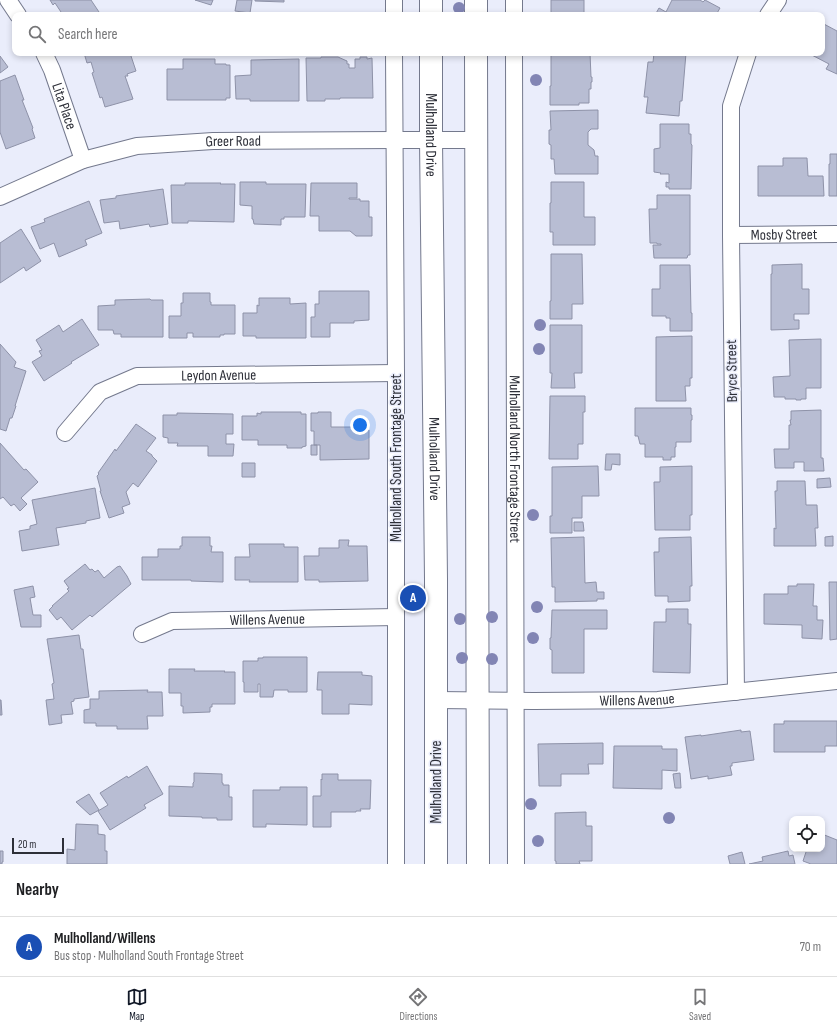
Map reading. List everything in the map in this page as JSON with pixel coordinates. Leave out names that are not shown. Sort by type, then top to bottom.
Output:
[{"type":"main road","points":[[431,0],[431,12]]},
{"type":"main road","points":[[476,0],[476,12]]},
{"type":"main road","name":"Mulholland Drive","points":[[431,56],[436,579],[436,864]]},
{"type":"main road","points":[[476,56],[478,864]]},
{"type":"street","points":[[8,0],[16,12]]},
{"type":"street","points":[[394,0],[394,12]]},
{"type":"street","points":[[514,0],[514,12]]},
{"type":"street","points":[[770,12],[778,0]]},
{"type":"street","name":"Lita Place","points":[[45,56],[52,70],[83,160]]},
{"type":"street","name":"Mulholland South Frontage Street","points":[[394,56],[396,864]]},
{"type":"street","name":"Mulholland North Frontage Street","points":[[514,56],[516,864]]},
{"type":"street","name":"Bryce Street","points":[[736,692],[731,106],[747,56]]},
{"type":"street","name":"Greer Road","points":[[0,197],[83,160],[145,145],[213,141],[477,140]]},
{"type":"street","name":"Mosby Street","points":[[731,235],[837,234]]},
{"type":"street","name":"Leydon Avenue","points":[[65,433],[100,392],[137,376],[396,373]]},
{"type":"street","name":"Willens Avenue","points":[[142,634],[172,621],[396,617]]},
{"type":"street","name":"Willens Avenue","points":[[436,700],[658,700],[837,681]]},
{"type":"street","points":[[388,864],[396,864]]},
{"type":"building","points":[[50,0],[91,0],[99,12],[61,12],[55,3],[53,5]]},
{"type":"building","points":[[195,0],[213,0],[211,5]]},
{"type":"building","points":[[237,0],[252,0],[250,12],[235,11]]},
{"type":"building","points":[[284,0],[284,2],[255,1]]},
{"type":"building","points":[[551,0],[584,0],[584,12],[551,12]]},
{"type":"building","points":[[672,0],[700,0],[703,2],[705,0],[720,8],[718,12],[666,12]]},
{"type":"building","points":[[659,8],[666,12],[657,12]]},
{"type":"building","points":[[825,25],[837,31],[837,74],[826,69],[829,64],[814,56],[825,56]]},
{"type":"building","points":[[0,56],[8,67],[0,73]]},
{"type":"building","points":[[85,56],[131,56],[136,71],[127,74],[128,76],[125,76],[133,99],[105,107],[102,97],[100,98],[92,73],[94,72],[91,62],[87,63]]},
{"type":"building","points":[[551,56],[590,56],[592,82],[591,89],[589,89],[589,103],[579,103],[579,105],[550,105]]},
{"type":"building","points":[[654,56],[686,56],[682,101],[680,101],[679,116],[646,113],[648,97],[644,97],[648,62],[653,62]]},
{"type":"building","points":[[338,57],[347,61],[349,68],[355,68],[355,59],[360,59],[360,57],[367,57],[367,59],[372,58],[373,98],[340,98],[325,99],[325,101],[307,101],[306,58]]},
{"type":"building","points":[[183,59],[215,59],[215,64],[230,65],[230,98],[226,98],[226,100],[167,100],[167,69],[183,69]]},
{"type":"building","points":[[299,59],[299,101],[250,101],[250,99],[236,99],[235,76],[251,75],[251,60]]},
{"type":"building","points":[[15,75],[35,138],[6,149],[0,132],[0,81]]},
{"type":"building","points":[[598,110],[598,129],[591,129],[588,132],[588,145],[594,150],[595,156],[598,156],[598,174],[555,174],[554,159],[551,159],[551,145],[549,144],[549,130],[551,130],[550,111]]},
{"type":"building","points":[[660,124],[689,124],[689,134],[691,134],[692,145],[691,189],[669,189],[669,187],[666,187],[666,182],[669,183],[669,174],[654,172],[654,149],[660,148]]},
{"type":"building","points":[[830,154],[837,154],[837,196],[829,196]]},
{"type":"building","points":[[783,158],[807,158],[808,176],[823,176],[824,196],[758,196],[758,166],[783,166]]},
{"type":"building","points":[[240,182],[266,182],[266,184],[306,184],[305,217],[284,217],[284,219],[281,219],[281,225],[254,224],[252,219],[252,206],[240,205]]},
{"type":"building","points":[[551,182],[584,182],[584,217],[595,217],[595,245],[553,245],[553,232],[550,232]]},
{"type":"building","points":[[185,183],[235,184],[234,222],[188,221],[188,223],[172,223],[171,185],[185,185]]},
{"type":"building","points":[[311,183],[357,183],[357,198],[349,199],[369,201],[369,217],[372,217],[372,236],[356,236],[350,231],[319,231],[319,216],[310,216]]},
{"type":"building","points":[[163,189],[168,224],[150,227],[149,224],[120,229],[119,221],[104,223],[100,200]]},
{"type":"building","points":[[657,195],[690,195],[690,255],[688,255],[687,258],[654,258],[653,245],[661,244],[650,243],[649,209],[657,209]]},
{"type":"building","points":[[89,201],[102,233],[85,240],[87,245],[59,257],[54,243],[40,249],[31,227],[45,222],[44,219]]},
{"type":"building","points":[[21,229],[41,261],[26,271],[24,267],[0,283],[0,243]]},
{"type":"building","points":[[551,254],[582,254],[583,304],[572,304],[572,319],[550,319]]},
{"type":"building","points":[[802,264],[802,289],[809,289],[809,314],[794,314],[794,320],[799,320],[799,329],[771,330],[772,265]]},
{"type":"building","points":[[660,265],[690,265],[692,331],[670,331],[670,318],[666,318],[666,316],[652,316],[652,289],[660,289]]},
{"type":"building","points":[[319,291],[369,291],[369,320],[354,321],[354,323],[330,323],[330,337],[311,337],[311,317],[315,317],[315,304],[319,304]]},
{"type":"building","points":[[183,293],[210,293],[211,305],[235,305],[235,334],[224,334],[220,335],[220,337],[193,337],[193,333],[187,333],[187,338],[169,338],[169,316],[181,316]]},
{"type":"building","points":[[259,298],[290,298],[290,304],[306,303],[306,338],[256,338],[256,336],[243,336],[243,313],[257,313]]},
{"type":"building","points":[[115,300],[163,300],[163,337],[121,337],[121,334],[114,334],[113,330],[98,330],[98,306],[115,305]]},
{"type":"building","points":[[82,319],[99,345],[44,381],[32,362],[42,356],[39,351],[42,350],[36,340],[59,325],[63,332]]},
{"type":"building","points":[[550,325],[582,325],[582,373],[574,373],[575,388],[551,388],[552,373],[550,373]]},
{"type":"building","points":[[692,336],[692,378],[690,378],[690,386],[685,386],[686,401],[656,401],[656,337]]},
{"type":"building","points":[[821,339],[821,388],[806,388],[806,399],[801,400],[785,399],[785,397],[774,397],[773,377],[790,376],[789,340]]},
{"type":"building","points":[[0,344],[16,362],[14,367],[26,371],[12,418],[10,418],[6,431],[0,429]]},
{"type":"building","points":[[550,396],[585,396],[585,412],[583,412],[583,444],[578,444],[578,459],[549,459]]},
{"type":"building","points":[[635,408],[691,408],[691,442],[676,442],[675,457],[671,457],[671,460],[663,460],[663,457],[645,457],[645,444],[640,444],[638,436],[635,436]]},
{"type":"building","points":[[821,410],[821,458],[823,458],[824,471],[804,471],[804,462],[794,462],[794,468],[775,468],[774,449],[789,449],[789,425],[791,425],[791,411]]},
{"type":"building","points":[[261,412],[301,412],[301,414],[306,414],[306,446],[302,448],[287,448],[287,445],[258,445],[258,440],[242,440],[242,416],[257,416],[257,413],[261,414]]},
{"type":"building","points":[[331,412],[331,427],[359,427],[359,430],[369,430],[369,459],[320,460],[320,445],[314,445],[314,431],[311,431],[311,413]]},
{"type":"building","points":[[177,413],[233,414],[233,434],[226,434],[226,444],[234,444],[233,456],[208,456],[208,446],[177,446],[178,443],[168,443],[168,438],[163,437],[163,415],[177,415]]},
{"type":"building","points":[[136,424],[156,438],[146,451],[157,461],[138,487],[133,483],[126,492],[130,504],[122,507],[124,513],[109,518],[100,491],[97,476],[115,449],[116,451]]},
{"type":"building","points":[[0,443],[24,470],[26,469],[38,482],[21,498],[27,504],[20,511],[14,504],[11,506],[3,497],[0,499]]},
{"type":"building","points":[[311,445],[317,445],[317,455],[311,455]]},
{"type":"building","points":[[606,454],[620,454],[620,465],[612,464],[611,470],[605,470]]},
{"type":"building","points":[[242,463],[255,463],[255,477],[242,477]]},
{"type":"building","points":[[598,466],[599,496],[582,496],[582,518],[572,518],[572,533],[550,533],[550,516],[552,516],[552,467]]},
{"type":"building","points":[[692,466],[692,515],[690,515],[690,530],[655,530],[654,482],[660,482],[660,467]]},
{"type":"building","points":[[830,478],[831,487],[817,488],[817,479]]},
{"type":"building","points":[[777,481],[805,481],[806,505],[817,505],[818,528],[815,528],[816,546],[774,546],[774,528],[776,529],[775,491],[777,491]]},
{"type":"building","points":[[95,488],[100,518],[86,521],[86,523],[56,528],[59,545],[22,551],[19,531],[30,529],[30,526],[37,524],[32,500]]},
{"type":"building","points":[[574,522],[583,522],[584,531],[574,531]]},
{"type":"building","points":[[833,536],[833,546],[825,546],[825,537]]},
{"type":"building","points":[[182,537],[210,537],[210,546],[212,546],[211,552],[223,552],[223,582],[191,580],[142,580],[142,557],[158,557],[158,549],[180,549],[180,546],[182,546]]},
{"type":"building","points":[[584,537],[585,583],[596,582],[597,592],[604,592],[604,599],[597,599],[597,601],[555,602],[555,587],[552,587],[551,538]]},
{"type":"building","points":[[691,537],[692,586],[690,586],[690,601],[668,602],[668,596],[655,596],[654,552],[659,552],[659,538]]},
{"type":"building","points":[[339,540],[349,540],[348,546],[367,546],[368,581],[319,582],[319,580],[305,580],[304,556],[319,556],[319,548],[339,548]]},
{"type":"building","points":[[249,544],[284,544],[284,547],[298,547],[298,582],[249,582],[250,580],[235,580],[235,557],[250,557]]},
{"type":"building","points":[[85,564],[90,570],[92,569],[95,572],[98,570],[104,578],[120,566],[131,584],[92,617],[90,615],[72,630],[61,617],[57,620],[49,610],[69,591],[67,589],[69,588],[64,581]]},
{"type":"building","points":[[829,582],[837,582],[837,639],[830,640]]},
{"type":"building","points":[[797,584],[814,584],[813,606],[817,606],[817,620],[823,620],[822,639],[802,638],[802,625],[764,624],[764,594],[788,594],[788,586],[797,586]]},
{"type":"building","points":[[33,586],[35,597],[30,598],[33,615],[41,615],[41,627],[21,627],[14,590]]},
{"type":"building","points":[[666,609],[688,609],[688,624],[691,624],[690,673],[653,672],[654,622],[666,622]]},
{"type":"building","points":[[552,610],[607,610],[607,629],[584,629],[584,673],[552,673],[552,650],[550,649],[550,638]]},
{"type":"building","points":[[79,635],[81,649],[83,649],[89,697],[74,699],[74,701],[71,702],[73,714],[61,715],[62,723],[49,725],[46,700],[54,699],[52,684],[54,683],[47,639]]},
{"type":"building","points":[[307,657],[307,692],[274,690],[273,697],[260,697],[260,684],[258,684],[258,692],[244,692],[243,661],[258,661],[258,658]]},
{"type":"building","points":[[169,669],[235,672],[235,704],[212,704],[212,707],[210,707],[210,712],[183,713],[183,706],[181,706],[181,693],[169,693]]},
{"type":"building","points":[[318,672],[362,672],[362,675],[372,676],[372,705],[349,704],[349,714],[322,714],[322,690],[317,690]]},
{"type":"building","points":[[148,690],[147,692],[162,692],[163,716],[147,716],[148,729],[117,729],[117,726],[96,726],[96,723],[84,723],[84,710],[90,709],[90,699],[99,699],[99,691]]},
{"type":"building","points":[[1,700],[2,715],[0,715]]},
{"type":"building","points":[[784,721],[837,721],[837,746],[825,746],[825,752],[774,752],[774,724],[784,724]]},
{"type":"building","points":[[741,730],[741,732],[750,731],[754,760],[732,763],[732,766],[730,766],[732,775],[708,779],[708,776],[691,779],[685,737]]},
{"type":"building","points":[[603,743],[603,764],[588,764],[589,774],[561,774],[561,786],[539,786],[538,744]]},
{"type":"building","points":[[614,746],[662,746],[662,749],[677,749],[677,771],[662,770],[662,789],[613,788]]},
{"type":"building","points":[[147,766],[163,794],[144,805],[146,808],[110,830],[98,811],[108,805],[100,793],[127,776],[128,778]]},
{"type":"building","points":[[194,773],[222,774],[222,783],[223,785],[229,785],[229,797],[232,797],[232,820],[169,816],[169,786],[193,787]]},
{"type":"building","points":[[680,773],[681,788],[675,788],[673,774]]},
{"type":"building","points":[[322,774],[338,774],[338,780],[371,780],[370,809],[360,809],[361,811],[356,812],[331,812],[331,827],[313,827],[313,796],[321,796]]},
{"type":"building","points":[[280,787],[307,787],[307,825],[266,824],[266,827],[253,827],[253,790],[280,790]]},
{"type":"building","points":[[89,794],[99,810],[90,815],[76,802]]},
{"type":"building","points":[[586,812],[586,826],[592,826],[592,861],[579,861],[580,864],[556,864],[555,813]]},
{"type":"building","points":[[76,824],[98,825],[98,834],[105,835],[107,864],[67,864],[67,849],[75,850]]},
{"type":"building","points":[[825,835],[837,840],[837,864],[811,864],[803,861],[806,852],[825,852]]},
{"type":"building","points":[[0,851],[3,851],[2,864],[0,864]]},
{"type":"building","points":[[788,851],[789,856],[793,855],[795,864],[749,864],[763,861],[762,857]]},
{"type":"building","points":[[742,852],[745,864],[730,864],[728,856]]},
{"type":"place","name":"Mulholland/Willens","points":[[413,598]]}]
